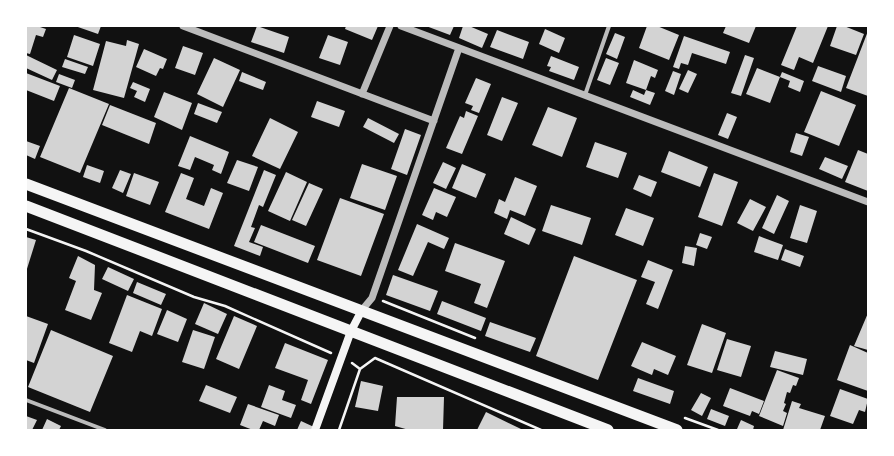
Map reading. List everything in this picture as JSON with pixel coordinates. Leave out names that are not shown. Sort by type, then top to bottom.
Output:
[{"type":"highway","points":[[26,184],[677,430]]},
{"type":"highway","points":[[26,206],[608,430]]},
{"type":"main road","points":[[315,430],[351,331],[362,310]]},
{"type":"street","points":[[183,26],[434,121]]},
{"type":"street","points":[[362,94],[390,26]]},
{"type":"street","points":[[401,26],[868,202]]},
{"type":"street","points":[[585,95],[609,26]]},
{"type":"street","points":[[362,310],[372,298],[459,48]]},
{"type":"street","points":[[26,400],[105,430]]},
{"type":"path","points":[[26,229],[86,251],[194,296],[225,306],[341,357],[360,369]]},
{"type":"path","points":[[339,430],[360,369],[375,358],[541,430]]},
{"type":"building","points":[[26,26],[37,26],[46,29],[43,37],[36,35],[30,54],[26,53]]},
{"type":"building","points":[[75,26],[101,26],[98,34]]},
{"type":"building","points":[[257,26],[289,37],[284,53],[251,42]]},
{"type":"building","points":[[346,26],[378,26],[372,40],[345,29]]},
{"type":"building","points":[[426,26],[454,26],[450,35]]},
{"type":"building","points":[[463,26],[469,26],[488,34],[482,48],[459,38]]},
{"type":"building","points":[[647,26],[657,26],[679,35],[669,60],[639,48]]},
{"type":"building","points":[[726,26],[756,26],[749,43],[723,33]]},
{"type":"building","points":[[797,26],[828,26],[813,63],[799,57],[794,70],[781,65]]},
{"type":"building","points":[[837,26],[844,26],[864,34],[856,55],[830,46]]},
{"type":"building","points":[[545,29],[565,38],[559,53],[539,44]]},
{"type":"building","points":[[497,30],[529,42],[523,59],[490,47]]},
{"type":"building","points":[[868,31],[868,96],[846,88]]},
{"type":"building","points":[[615,33],[625,37],[617,59],[606,54]]},
{"type":"building","points":[[74,35],[100,44],[93,66],[67,57]]},
{"type":"building","points":[[328,35],[348,42],[340,65],[319,58]]},
{"type":"building","points":[[684,36],[730,52],[726,64],[692,53],[688,65],[681,63],[679,69],[673,67]]},
{"type":"building","points":[[127,40],[139,44],[124,98],[93,90],[106,41],[126,46]]},
{"type":"building","points":[[183,46],[203,53],[195,75],[175,68]]},
{"type":"building","points":[[144,49],[167,59],[163,69],[160,68],[156,76],[136,67]]},
{"type":"building","points":[[26,55],[57,70],[52,80],[26,68]]},
{"type":"building","points":[[745,55],[754,58],[741,96],[731,93]]},
{"type":"building","points":[[551,56],[579,67],[574,80],[549,71],[551,67],[547,66]]},
{"type":"building","points":[[214,58],[240,70],[223,107],[197,94]]},
{"type":"building","points":[[606,58],[619,63],[610,85],[597,80]]},
{"type":"building","points":[[65,59],[88,67],[85,74],[62,67]]},
{"type":"building","points":[[634,60],[658,70],[655,78],[651,76],[646,90],[626,83]]},
{"type":"building","points":[[818,66],[846,76],[841,92],[812,81]]},
{"type":"building","points":[[757,68],[780,77],[770,103],[746,94]]},
{"type":"building","points":[[688,70],[697,74],[688,93],[679,89]]},
{"type":"building","points":[[673,71],[681,74],[674,95],[665,91]]},
{"type":"building","points":[[242,72],[266,82],[263,90],[239,81]]},
{"type":"building","points":[[782,72],[804,81],[800,92],[788,87],[790,81],[780,77]]},
{"type":"building","points":[[26,73],[60,86],[54,101],[26,90]]},
{"type":"building","points":[[59,74],[75,80],[72,88],[56,82]]},
{"type":"building","points":[[476,78],[491,84],[479,113],[471,110],[473,106],[465,103]]},
{"type":"building","points":[[133,82],[150,89],[145,102],[134,97],[137,91],[130,88]]},
{"type":"building","points":[[69,88],[109,104],[80,173],[40,157]]},
{"type":"building","points":[[633,90],[644,95],[646,90],[655,93],[650,105],[630,97]]},
{"type":"building","points":[[821,91],[856,105],[839,146],[804,132]]},
{"type":"building","points":[[164,92],[192,103],[182,130],[154,117]]},
{"type":"building","points":[[502,97],[518,103],[502,141],[487,135]]},
{"type":"building","points":[[317,101],[345,111],[339,127],[311,117]]},
{"type":"building","points":[[198,103],[222,112],[217,123],[194,114]]},
{"type":"building","points":[[110,105],[156,123],[149,144],[102,125]]},
{"type":"building","points":[[548,107],[577,118],[562,157],[532,145]]},
{"type":"building","points":[[466,111],[478,116],[462,154],[446,148],[460,116],[464,118]]},
{"type":"building","points":[[727,113],[737,117],[728,139],[718,135]]},
{"type":"building","points":[[270,118],[298,132],[280,169],[252,156]]},
{"type":"building","points":[[368,118],[399,134],[394,143],[363,127]]},
{"type":"building","points":[[405,129],[421,135],[407,175],[391,169]]},
{"type":"building","points":[[796,133],[809,137],[802,156],[790,152]]},
{"type":"building","points":[[190,136],[229,152],[221,174],[212,170],[214,165],[195,157],[190,170],[178,166]]},
{"type":"building","points":[[26,141],[40,146],[35,159],[26,155]]},
{"type":"building","points":[[595,142],[627,153],[618,178],[586,167]]},
{"type":"building","points":[[858,150],[868,154],[868,191],[845,182]]},
{"type":"building","points":[[669,151],[708,167],[700,187],[661,172]]},
{"type":"building","points":[[825,157],[848,166],[842,179],[819,169]]},
{"type":"building","points":[[237,160],[258,167],[249,191],[227,183]]},
{"type":"building","points":[[443,162],[456,168],[446,189],[433,183]]},
{"type":"building","points":[[362,164],[397,176],[385,210],[350,198]]},
{"type":"building","points":[[462,164],[486,174],[476,198],[452,188]]},
{"type":"building","points":[[87,165],[104,171],[100,183],[83,177]]},
{"type":"building","points":[[120,170],[131,174],[123,193],[112,188]]},
{"type":"building","points":[[264,170],[276,175],[263,207],[259,205],[251,227],[255,228],[249,242],[263,247],[260,256],[234,246]]},
{"type":"building","points":[[286,172],[307,182],[290,221],[268,211]]},
{"type":"building","points":[[134,173],[159,182],[150,205],[126,196]]},
{"type":"building","points":[[181,173],[194,178],[186,199],[204,206],[211,188],[223,193],[209,229],[165,212]]},
{"type":"building","points":[[714,173],[738,182],[722,226],[698,217]]},
{"type":"building","points":[[639,175],[657,182],[651,197],[633,189]]},
{"type":"building","points":[[515,177],[537,186],[525,216],[510,210],[507,219],[494,213],[499,199],[505,202]]},
{"type":"building","points":[[309,183],[323,189],[306,226],[292,220]]},
{"type":"building","points":[[434,188],[456,197],[447,217],[436,212],[433,220],[422,215]]},
{"type":"building","points":[[777,195],[789,201],[774,234],[762,228]]},
{"type":"building","points":[[340,198],[384,214],[361,276],[317,260]]},
{"type":"building","points":[[750,199],[766,207],[753,231],[737,223]]},
{"type":"building","points":[[551,205],[591,218],[582,245],[542,231]]},
{"type":"building","points":[[800,205],[817,211],[807,243],[790,238]]},
{"type":"building","points":[[626,208],[654,218],[643,246],[615,235]]},
{"type":"building","points":[[511,217],[536,229],[529,245],[504,234]]},
{"type":"building","points":[[417,224],[449,238],[444,249],[428,242],[413,276],[398,270]]},
{"type":"building","points":[[261,225],[315,246],[308,263],[254,242]]},
{"type":"building","points":[[700,233],[712,237],[707,249],[696,245]]},
{"type":"building","points":[[759,236],[783,245],[778,260],[754,252]]},
{"type":"building","points":[[26,237],[36,240],[26,272]]},
{"type":"building","points":[[455,243],[505,261],[487,308],[474,303],[481,284],[445,271]]},
{"type":"building","points":[[685,246],[697,248],[694,266],[682,263]]},
{"type":"building","points":[[785,249],[804,256],[800,267],[781,260]]},
{"type":"building","points":[[78,256],[95,265],[94,290],[102,293],[91,320],[65,310],[76,281],[69,278]]},
{"type":"building","points":[[574,256],[637,280],[598,380],[536,356]]},
{"type":"building","points":[[648,260],[673,270],[658,309],[646,304],[655,282],[641,277]]},
{"type":"building","points":[[108,267],[134,279],[128,291],[102,279]]},
{"type":"building","points":[[393,275],[438,291],[430,311],[386,295]]},
{"type":"building","points":[[137,282],[166,294],[161,305],[133,293]]},
{"type":"building","points":[[127,295],[162,309],[152,336],[140,331],[132,352],[109,343]]},
{"type":"building","points":[[442,301],[486,318],[481,331],[437,314]]},
{"type":"building","points":[[204,303],[227,314],[218,334],[195,324]]},
{"type":"building","points":[[167,310],[187,319],[178,342],[157,334]]},
{"type":"building","points":[[868,313],[868,350],[854,346]]},
{"type":"building","points":[[26,316],[48,324],[34,363],[26,360]]},
{"type":"building","points":[[234,316],[257,326],[239,369],[216,359]]},
{"type":"building","points":[[490,322],[536,338],[530,352],[485,336]]},
{"type":"building","points":[[702,324],[726,333],[712,373],[687,365]]},
{"type":"building","points":[[51,330],[113,356],[90,412],[28,387]]},
{"type":"building","points":[[193,330],[215,337],[204,369],[182,362]]},
{"type":"building","points":[[727,339],[751,346],[741,377],[717,370]]},
{"type":"building","points":[[642,342],[676,356],[668,375],[654,369],[652,375],[631,366]]},
{"type":"building","points":[[285,343],[328,360],[311,404],[301,400],[308,380],[275,368]]},
{"type":"building","points":[[850,345],[868,353],[868,391],[837,380]]},
{"type":"building","points":[[775,351],[807,359],[803,375],[770,367]]},
{"type":"building","points":[[777,370],[799,378],[796,386],[793,385],[790,393],[787,392],[784,403],[786,404],[783,411],[787,413],[783,426],[759,416]]},
{"type":"building","points":[[638,378],[674,391],[670,404],[633,391]]},
{"type":"building","points":[[361,381],[383,386],[378,411],[355,407]]},
{"type":"building","points":[[206,385],[237,397],[230,413],[199,401]]},
{"type":"building","points":[[269,385],[285,391],[282,400],[296,405],[291,418],[261,407]]},
{"type":"building","points":[[730,388],[764,401],[759,414],[752,411],[750,416],[723,406]]},
{"type":"building","points":[[840,389],[868,399],[865,412],[859,410],[853,424],[830,416]]},
{"type":"building","points":[[701,393],[711,398],[702,416],[691,410]]},
{"type":"building","points":[[397,397],[444,397],[443,430],[409,430],[395,426]]},
{"type":"building","points":[[792,401],[801,404],[799,408],[825,416],[820,430],[783,430]]},
{"type":"building","points":[[248,404],[279,415],[275,426],[263,421],[259,430],[253,430],[240,425]]},
{"type":"building","points":[[711,409],[729,416],[725,426],[707,419]]},
{"type":"building","points":[[486,412],[521,429],[477,430]]},
{"type":"building","points":[[26,416],[37,420],[32,430],[26,430]]},
{"type":"building","points":[[47,419],[61,426],[59,430],[42,430]]},
{"type":"building","points":[[741,420],[754,426],[753,430],[737,429]]},
{"type":"building","points":[[301,421],[314,427],[313,430],[297,430]]}]
